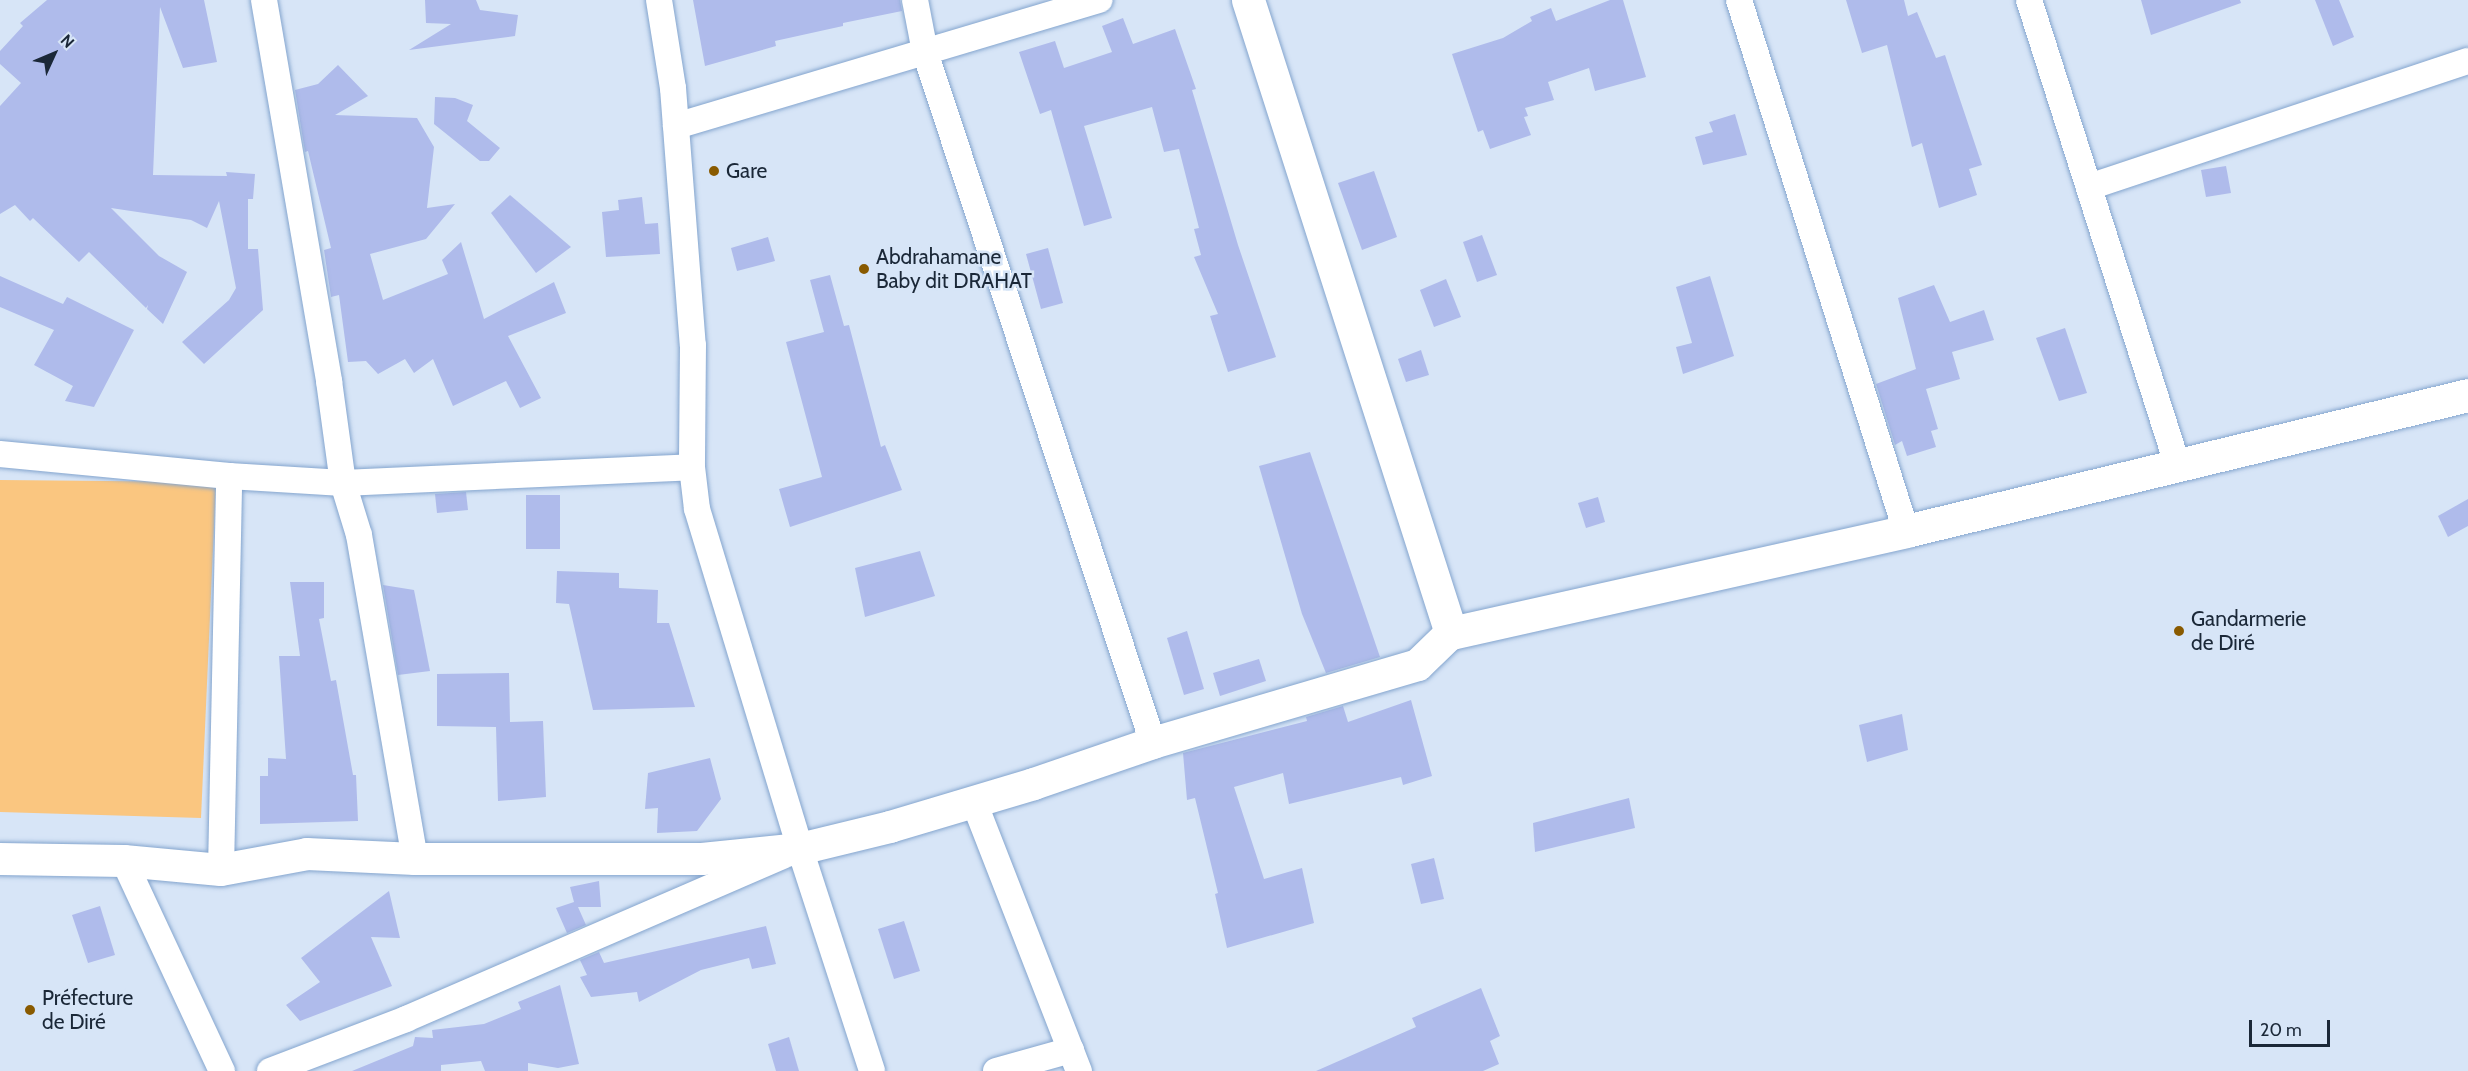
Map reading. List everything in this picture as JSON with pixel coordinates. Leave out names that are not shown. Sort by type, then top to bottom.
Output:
[{"type":"main road","points":[[1248,0],[1451,633],[1906,531],[2468,395]]},
{"type":"street","points":[[264,0],[329,381],[343,483],[359,535],[416,859]]},
{"type":"street","points":[[659,0],[676,126],[693,345],[692,467],[697,509],[800,849],[872,1071]]},
{"type":"street","points":[[915,0],[925,52],[1154,743]]},
{"type":"street","points":[[676,126],[1100,0]]},
{"type":"street","points":[[1739,0],[1906,531]]},
{"type":"street","points":[[2029,0],[2177,465]]},
{"type":"street","points":[[2089,187],[2468,61]]},
{"type":"street","points":[[0,454],[229,476],[343,483],[692,467]]},
{"type":"street","points":[[222,870],[229,476]]},
{"type":"street","points":[[0,859],[124,861],[222,870],[307,854],[416,859],[702,859],[800,849],[890,827],[974,802],[1154,743],[1418,665],[1451,633]]},
{"type":"street","points":[[974,802],[1075,1061],[996,1071]]},
{"type":"street","points":[[270,1071],[406,1019],[800,849]]},
{"type":"street","points":[[124,861],[222,1071]]},
{"type":"shaded area","points":[[0,480],[216,482],[201,818],[0,812]]},
{"type":"building","points":[[47,0],[204,0],[217,62],[183,68],[160,7],[153,175],[227,176],[226,172],[255,174],[253,199],[248,199],[248,249],[258,249],[263,310],[204,364],[182,342],[229,300],[236,288],[219,201],[207,228],[191,220],[111,208],[159,256],[187,272],[163,324],[147,309],[148,305],[146,308],[89,252],[79,262],[33,218],[30,221],[15,205],[0,214],[0,106],[21,83],[0,64],[0,51],[23,26],[20,23]]},
{"type":"building","points":[[425,0],[476,0],[480,10],[518,15],[515,36],[409,50],[451,24],[426,23]]},
{"type":"building","points":[[693,0],[900,0],[902,11],[843,23],[843,26],[775,41],[776,46],[705,66]]},
{"type":"building","points":[[1610,0],[1623,0],[1646,77],[1595,91],[1589,68],[1548,82],[1554,100],[1525,108],[1528,116],[1524,117],[1531,135],[1490,149],[1483,130],[1478,132],[1452,54],[1503,38],[1532,21],[1530,17],[1551,8],[1556,21]]},
{"type":"building","points":[[1846,0],[1904,0],[1908,16],[1917,12],[1936,58],[1945,55],[1982,165],[1969,169],[1977,195],[1939,208],[1922,143],[1912,147],[1887,45],[1862,53]]},
{"type":"building","points":[[2141,0],[2240,0],[2241,3],[2151,35]]},
{"type":"building","points":[[2315,0],[2339,0],[2354,37],[2333,46]]},
{"type":"building","points":[[1123,18],[1133,44],[1175,29],[1196,89],[1192,90],[1238,245],[1276,357],[1228,372],[1210,316],[1218,314],[1194,257],[1201,255],[1194,229],[1199,228],[1179,149],[1164,152],[1152,107],[1084,126],[1112,218],[1084,226],[1051,110],[1040,114],[1019,52],[1055,41],[1064,68],[1112,52],[1102,26]]},
{"type":"building","points":[[338,65],[368,96],[335,115],[417,118],[434,147],[427,208],[455,204],[426,239],[370,254],[383,300],[448,274],[442,260],[461,242],[484,319],[554,282],[566,313],[508,336],[541,398],[520,408],[506,381],[453,406],[433,359],[414,373],[405,359],[378,374],[366,361],[348,362],[339,295],[331,297],[324,250],[331,248],[308,151],[305,152],[295,90],[318,84]]},
{"type":"building","points":[[435,97],[455,98],[473,105],[467,121],[500,148],[489,161],[480,161],[434,124]]},
{"type":"building","points":[[1735,114],[1747,155],[1703,165],[1695,137],[1713,132],[1709,122]]},
{"type":"building","points":[[2226,166],[2231,193],[2206,197],[2201,170]]},
{"type":"building","points":[[1374,171],[1397,237],[1362,250],[1338,183]]},
{"type":"building","points":[[510,195],[571,247],[536,273],[491,213]]},
{"type":"building","points":[[642,197],[645,224],[658,223],[660,254],[606,257],[602,212],[619,210],[618,200]]},
{"type":"building","points":[[1482,235],[1497,275],[1477,282],[1463,242]]},
{"type":"building","points":[[768,237],[775,261],[737,271],[731,248]]},
{"type":"building","points":[[1048,248],[1063,303],[1041,309],[1026,254]]},
{"type":"building","points":[[830,275],[844,326],[849,325],[881,447],[885,445],[902,490],[790,527],[779,489],[822,477],[786,342],[824,332],[810,280]]},
{"type":"building","points":[[0,276],[63,304],[67,297],[134,330],[94,407],[65,401],[73,386],[34,365],[54,330],[0,307]]},
{"type":"building","points":[[1710,276],[1734,356],[1683,374],[1676,347],[1692,343],[1676,287]]},
{"type":"building","points":[[1446,279],[1461,317],[1434,327],[1420,290]]},
{"type":"building","points":[[1934,285],[1950,322],[1984,310],[1994,340],[1952,352],[1960,379],[1926,389],[1938,429],[1931,431],[1936,447],[1907,456],[1902,441],[1895,445],[1876,384],[1916,369],[1898,298]]},
{"type":"building","points":[[2065,328],[2087,393],[2059,401],[2036,338]]},
{"type":"building","points":[[1421,350],[1429,375],[1406,382],[1398,359]]},
{"type":"building","points":[[1310,452],[1380,657],[1326,673],[1302,614],[1259,466]]},
{"type":"building","points":[[466,492],[468,510],[437,513],[435,494]]},
{"type":"building","points":[[526,495],[560,495],[560,549],[526,549]]},
{"type":"building","points":[[1598,497],[1605,522],[1586,528],[1578,503]]},
{"type":"building","points":[[2468,499],[2468,526],[2448,537],[2438,516]]},
{"type":"building","points":[[920,551],[935,596],[865,617],[855,568]]},
{"type":"building","points":[[557,571],[619,573],[619,588],[658,590],[657,623],[669,623],[695,707],[593,710],[569,604],[556,603]]},
{"type":"building","points":[[290,582],[324,582],[324,618],[319,619],[331,681],[336,680],[353,775],[356,775],[358,821],[260,824],[260,776],[268,776],[268,758],[286,759],[279,656],[300,656]]},
{"type":"building","points":[[383,585],[414,590],[430,671],[398,675]]},
{"type":"building","points":[[1187,631],[1204,689],[1184,695],[1167,638]]},
{"type":"building","points":[[1259,659],[1266,681],[1220,696],[1213,673]]},
{"type":"building","points":[[509,673],[510,722],[543,721],[546,797],[498,801],[496,727],[437,726],[437,674]]},
{"type":"building","points":[[1411,700],[1432,776],[1403,785],[1401,777],[1289,804],[1283,773],[1234,787],[1264,879],[1302,868],[1314,923],[1227,948],[1215,894],[1218,893],[1195,798],[1187,800],[1183,753],[1307,721],[1306,717],[1343,706],[1348,722]]},
{"type":"building","points":[[1902,714],[1908,750],[1867,762],[1859,725]]},
{"type":"building","points":[[710,758],[721,799],[697,831],[657,833],[658,808],[645,809],[648,773]]},
{"type":"building","points":[[1629,798],[1635,828],[1535,852],[1533,823]]},
{"type":"building","points":[[1434,858],[1444,899],[1421,904],[1411,864]]},
{"type":"building","points":[[599,881],[601,907],[578,907],[586,925],[567,933],[556,908],[574,902],[570,887]]},
{"type":"building","points":[[389,891],[400,938],[371,937],[392,986],[300,1021],[286,1005],[320,982],[301,958]]},
{"type":"building","points":[[100,906],[115,955],[88,963],[72,915]]},
{"type":"building","points":[[904,921],[920,971],[894,979],[878,929]]},
{"type":"building","points":[[766,926],[776,964],[752,969],[749,958],[701,970],[639,1002],[637,992],[591,997],[580,977],[587,975],[580,960],[599,952],[604,963]]},
{"type":"building","points":[[560,985],[579,1064],[558,1068],[528,1063],[528,1071],[485,1071],[481,1061],[441,1065],[441,1071],[352,1071],[413,1046],[415,1037],[433,1038],[432,1030],[484,1024],[521,1009],[518,1002]]},
{"type":"building","points":[[1481,988],[1500,1036],[1490,1041],[1499,1064],[1483,1071],[1316,1071],[1416,1027],[1412,1018]]},
{"type":"building","points":[[789,1037],[799,1071],[776,1071],[768,1044]]},
{"type":"place","name":"Gare","points":[[714,171]]},
{"type":"place","name":"Abdrahamane Baby dit DRAHAT","points":[[864,269]]},
{"type":"place","name":"Gandarmerie de Diré","points":[[2179,631]]},
{"type":"place","name":"Préfecture de Diré","points":[[30,1010]]}]
